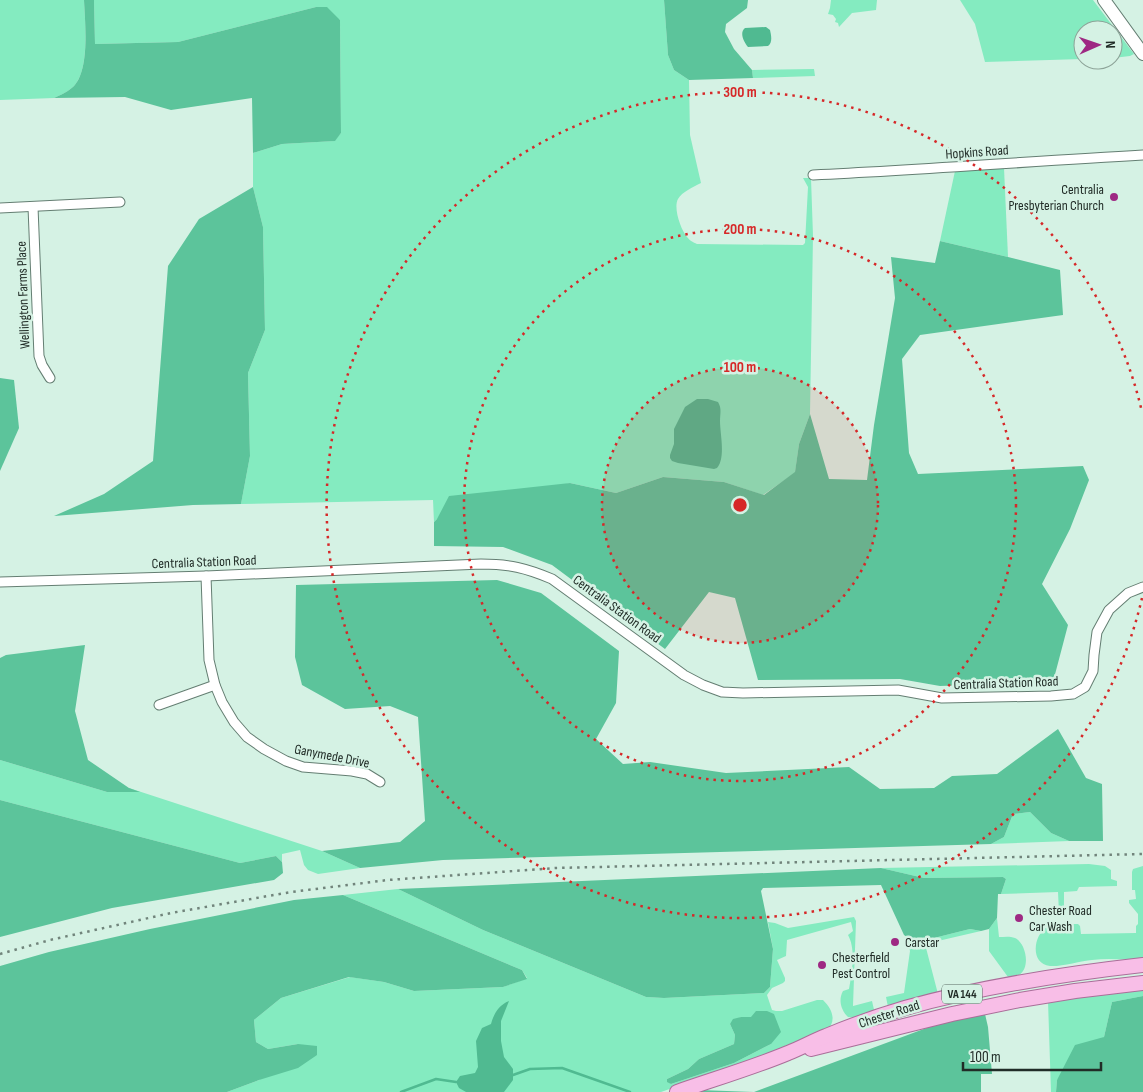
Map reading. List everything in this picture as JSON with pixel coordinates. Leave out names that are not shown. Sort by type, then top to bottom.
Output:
[{"type":"main road","points":[[1104,0],[1143,54]]},
{"type":"main road","name":"Chester Road","points":[[677,1092],[788,1053],[864,1021],[904,1008],[1036,979],[1143,965]]},
{"type":"main road","name":"Chester Road","points":[[788,1053],[1020,1000],[1143,983]]},
{"type":"street","name":"Hopkins Road","points":[[813,175],[1143,155]]},
{"type":"street","points":[[0,208],[120,202]]},
{"type":"street","name":"Wellington Farms Place","points":[[33,207],[39,356],[50,378]]},
{"type":"street","name":"Centralia Station Road","points":[[0,582],[206,576],[481,564],[515,566],[552,579],[684,675],[702,685],[722,692],[898,690],[942,698],[1073,694],[1085,687],[1093,672],[1097,632],[1109,610],[1128,593],[1143,587]]},
{"type":"street","name":"Ganymede Drive","points":[[206,576],[209,660],[215,685],[222,702],[234,722],[247,737],[286,761],[303,767],[367,774],[380,782]]},
{"type":"street","points":[[159,705],[215,685]]},
{"type":"shaded area","points":[[0,0],[84,0],[84,57],[79,78],[72,88],[54,98],[0,100]]},
{"type":"shaded area","points":[[84,0],[94,0],[95,44],[178,42],[316,7],[327,7],[340,20],[341,133],[335,141],[282,144],[253,153],[252,98],[171,110],[125,97],[54,98],[74,86],[79,78],[85,45]]},
{"type":"shaded area","points":[[94,0],[664,0],[668,55],[674,70],[689,80],[690,135],[701,183],[682,194],[677,203],[678,219],[688,238],[697,244],[803,245],[805,243],[808,187],[803,178],[811,178],[813,236],[810,414],[799,444],[795,473],[763,495],[724,482],[663,477],[616,493],[570,483],[437,519],[434,522],[433,500],[241,504],[250,456],[248,373],[265,330],[263,227],[253,187],[253,153],[282,144],[334,141],[341,133],[340,20],[316,7],[178,42],[95,44]]},
{"type":"shaded area","points":[[664,0],[748,0],[747,8],[726,24],[725,32],[734,49],[752,70],[753,78],[689,80],[674,70],[668,55]]},
{"type":"shaded area","points":[[831,0],[877,0],[876,10],[852,13],[839,27],[833,15],[828,14]]},
{"type":"shaded area","points":[[960,0],[1093,0],[1108,20],[1073,20],[1073,59],[985,62],[975,24]]},
{"type":"shaded area","points":[[766,27],[770,30],[771,43],[768,46],[748,47],[742,35],[743,30],[745,28]]},
{"type":"shaded area","points":[[1123,40],[1134,54],[1123,57]]},
{"type":"shaded area","points":[[814,69],[815,76],[753,78],[752,70]]},
{"type":"shaded area","points":[[1004,168],[1008,257],[940,241],[955,171]]},
{"type":"shaded area","points":[[253,187],[263,227],[265,330],[248,373],[250,456],[241,504],[193,505],[54,516],[104,494],[153,461],[168,266],[199,219]]},
{"type":"shaded area","points":[[940,241],[1060,270],[1063,315],[920,335],[902,359],[909,453],[918,474],[1083,466],[1089,480],[1070,529],[1042,584],[1068,625],[1053,682],[940,686],[900,679],[758,680],[735,598],[709,592],[665,649],[552,565],[503,547],[434,546],[434,522],[449,496],[570,483],[616,493],[663,477],[724,482],[764,495],[795,472],[799,444],[810,414],[829,479],[867,480],[895,298],[891,257],[935,263]]},
{"type":"shaded area","points":[[0,378],[14,380],[19,428],[0,471]]},
{"type":"shaded area","points":[[697,399],[708,399],[718,402],[721,411],[722,452],[720,464],[714,469],[678,463],[670,458],[674,444],[674,429],[685,407]]},
{"type":"shaded area","points":[[497,580],[541,593],[619,651],[616,703],[596,739],[623,764],[650,762],[726,773],[849,767],[880,789],[934,788],[952,776],[997,774],[1058,729],[1086,778],[1102,784],[1103,841],[1069,841],[1051,833],[1030,812],[1013,814],[1004,837],[991,844],[443,860],[360,868],[322,851],[400,842],[425,821],[418,717],[390,706],[345,709],[302,685],[295,657],[296,585]]},
{"type":"shaded area","points":[[85,645],[75,711],[88,760],[129,788],[140,792],[107,792],[0,760],[0,658],[6,655]]},
{"type":"shaded area","points":[[0,760],[107,792],[129,788],[322,851],[360,868],[318,874],[308,870],[304,865],[300,850],[282,854],[282,862],[276,856],[240,863],[0,800]]},
{"type":"shaded area","points":[[0,800],[240,863],[276,856],[282,862],[283,873],[274,880],[112,908],[0,937]]},
{"type":"shaded area","points":[[1030,812],[1051,833],[1069,841],[991,844],[1004,837],[1013,814]]},
{"type":"shaded area","points":[[1089,864],[1105,866],[1111,870],[1111,879],[1117,881],[1117,886],[1079,887],[1077,891],[1064,892],[1064,913],[1061,914],[1059,913],[1058,892],[1001,894],[1006,879],[1003,877],[924,878],[881,868]]},
{"type":"shaded area","points":[[1143,866],[1143,960],[1098,959],[1050,966],[1039,960],[1036,949],[1037,942],[1042,931],[1050,926],[1078,924],[1081,934],[1136,933],[1138,914],[1129,903],[1129,900],[1136,899],[1135,890],[1132,890],[1133,869]]},
{"type":"shaded area","points":[[881,868],[924,878],[1003,877],[1006,879],[1001,894],[998,894],[997,918],[989,929],[981,931],[970,929],[922,941],[913,941],[904,935],[881,885],[763,888],[761,891],[773,949],[770,987],[764,993],[664,998],[646,997],[483,930],[398,889]]},
{"type":"shaded area","points":[[398,889],[483,930],[646,997],[664,998],[764,993],[770,987],[773,949],[768,922],[788,928],[854,917],[856,921],[853,1006],[872,1001],[875,1014],[857,1018],[848,1017],[841,1005],[843,991],[849,989],[852,969],[853,954],[848,935],[853,931],[851,922],[787,940],[786,956],[777,960],[785,981],[772,988],[767,995],[772,1010],[776,1011],[823,1000],[831,1012],[833,1020],[826,1032],[661,1092],[227,1092],[259,1080],[298,1044],[268,1049],[256,1042],[254,1020],[281,998],[350,977],[384,982],[414,991],[503,987],[527,978],[522,970],[343,895]],"holes":[[[741,1017],[751,1017],[771,1044],[734,1063],[671,1084],[667,1079],[688,1069],[699,1059],[734,1044],[735,1035],[730,1024]]]},
{"type":"shaded area","points":[[343,895],[522,970],[527,979],[503,987],[414,991],[384,982],[349,977],[281,998],[254,1020],[256,1042],[268,1049],[298,1044],[317,1046],[317,1055],[298,1068],[227,1092],[0,1092],[0,966],[49,952],[150,929],[294,900]]},
{"type":"shaded area","points":[[997,918],[999,937],[1015,938],[1024,950],[1026,956],[1025,967],[1023,972],[1017,977],[1008,977],[989,951],[989,929]]},
{"type":"shaded area","points":[[970,929],[981,931],[925,944],[938,994],[888,1007],[886,997],[904,993],[910,951],[906,936],[913,941],[922,941]]},
{"type":"shaded area","points":[[1143,988],[1143,996],[1112,1002],[1104,1037],[1057,1080],[1056,1092],[1051,1092],[1048,1001]]},
{"type":"shaded area","points":[[1143,996],[1143,1092],[1056,1092],[1057,1080],[1075,1045],[1104,1037],[1112,1002]]},
{"type":"shaded area","points":[[509,1001],[501,1021],[501,1041],[504,1057],[513,1069],[513,1080],[504,1092],[466,1092],[459,1088],[456,1082],[460,1076],[475,1073],[478,1067],[476,1041],[482,1028],[491,1024],[497,1010]]},
{"type":"shaded area","points":[[756,1011],[767,1011],[774,1014],[781,1032],[771,1044],[734,1063],[671,1084],[667,1082],[667,1079],[688,1069],[699,1059],[734,1044],[735,1035],[730,1024],[733,1019],[751,1017]]},
{"type":"shaded area","points":[[985,1014],[992,1074],[981,1074],[981,1092],[754,1092],[940,1023]]},
{"type":"shaded area","points":[[699,1090],[754,1092],[695,1092]]},
{"type":"waterway","points":[[513,1075],[530,1069],[562,1068],[630,1092]]},
{"type":"waterway","points":[[401,1092],[436,1079],[456,1082]]},
{"type":"railway","points":[[0,954],[50,940],[171,913],[291,892],[388,880],[556,868],[1143,854]]},
{"type":"place","name":"Centralia Presbyterian Church","points":[[1114,197]]},
{"type":"place","name":"Chester Road Car Wash","points":[[1019,918]]},
{"type":"place","name":"Carstar","points":[[895,942]]},
{"type":"place","name":"Chesterfield Pest Control","points":[[822,965]]}]
